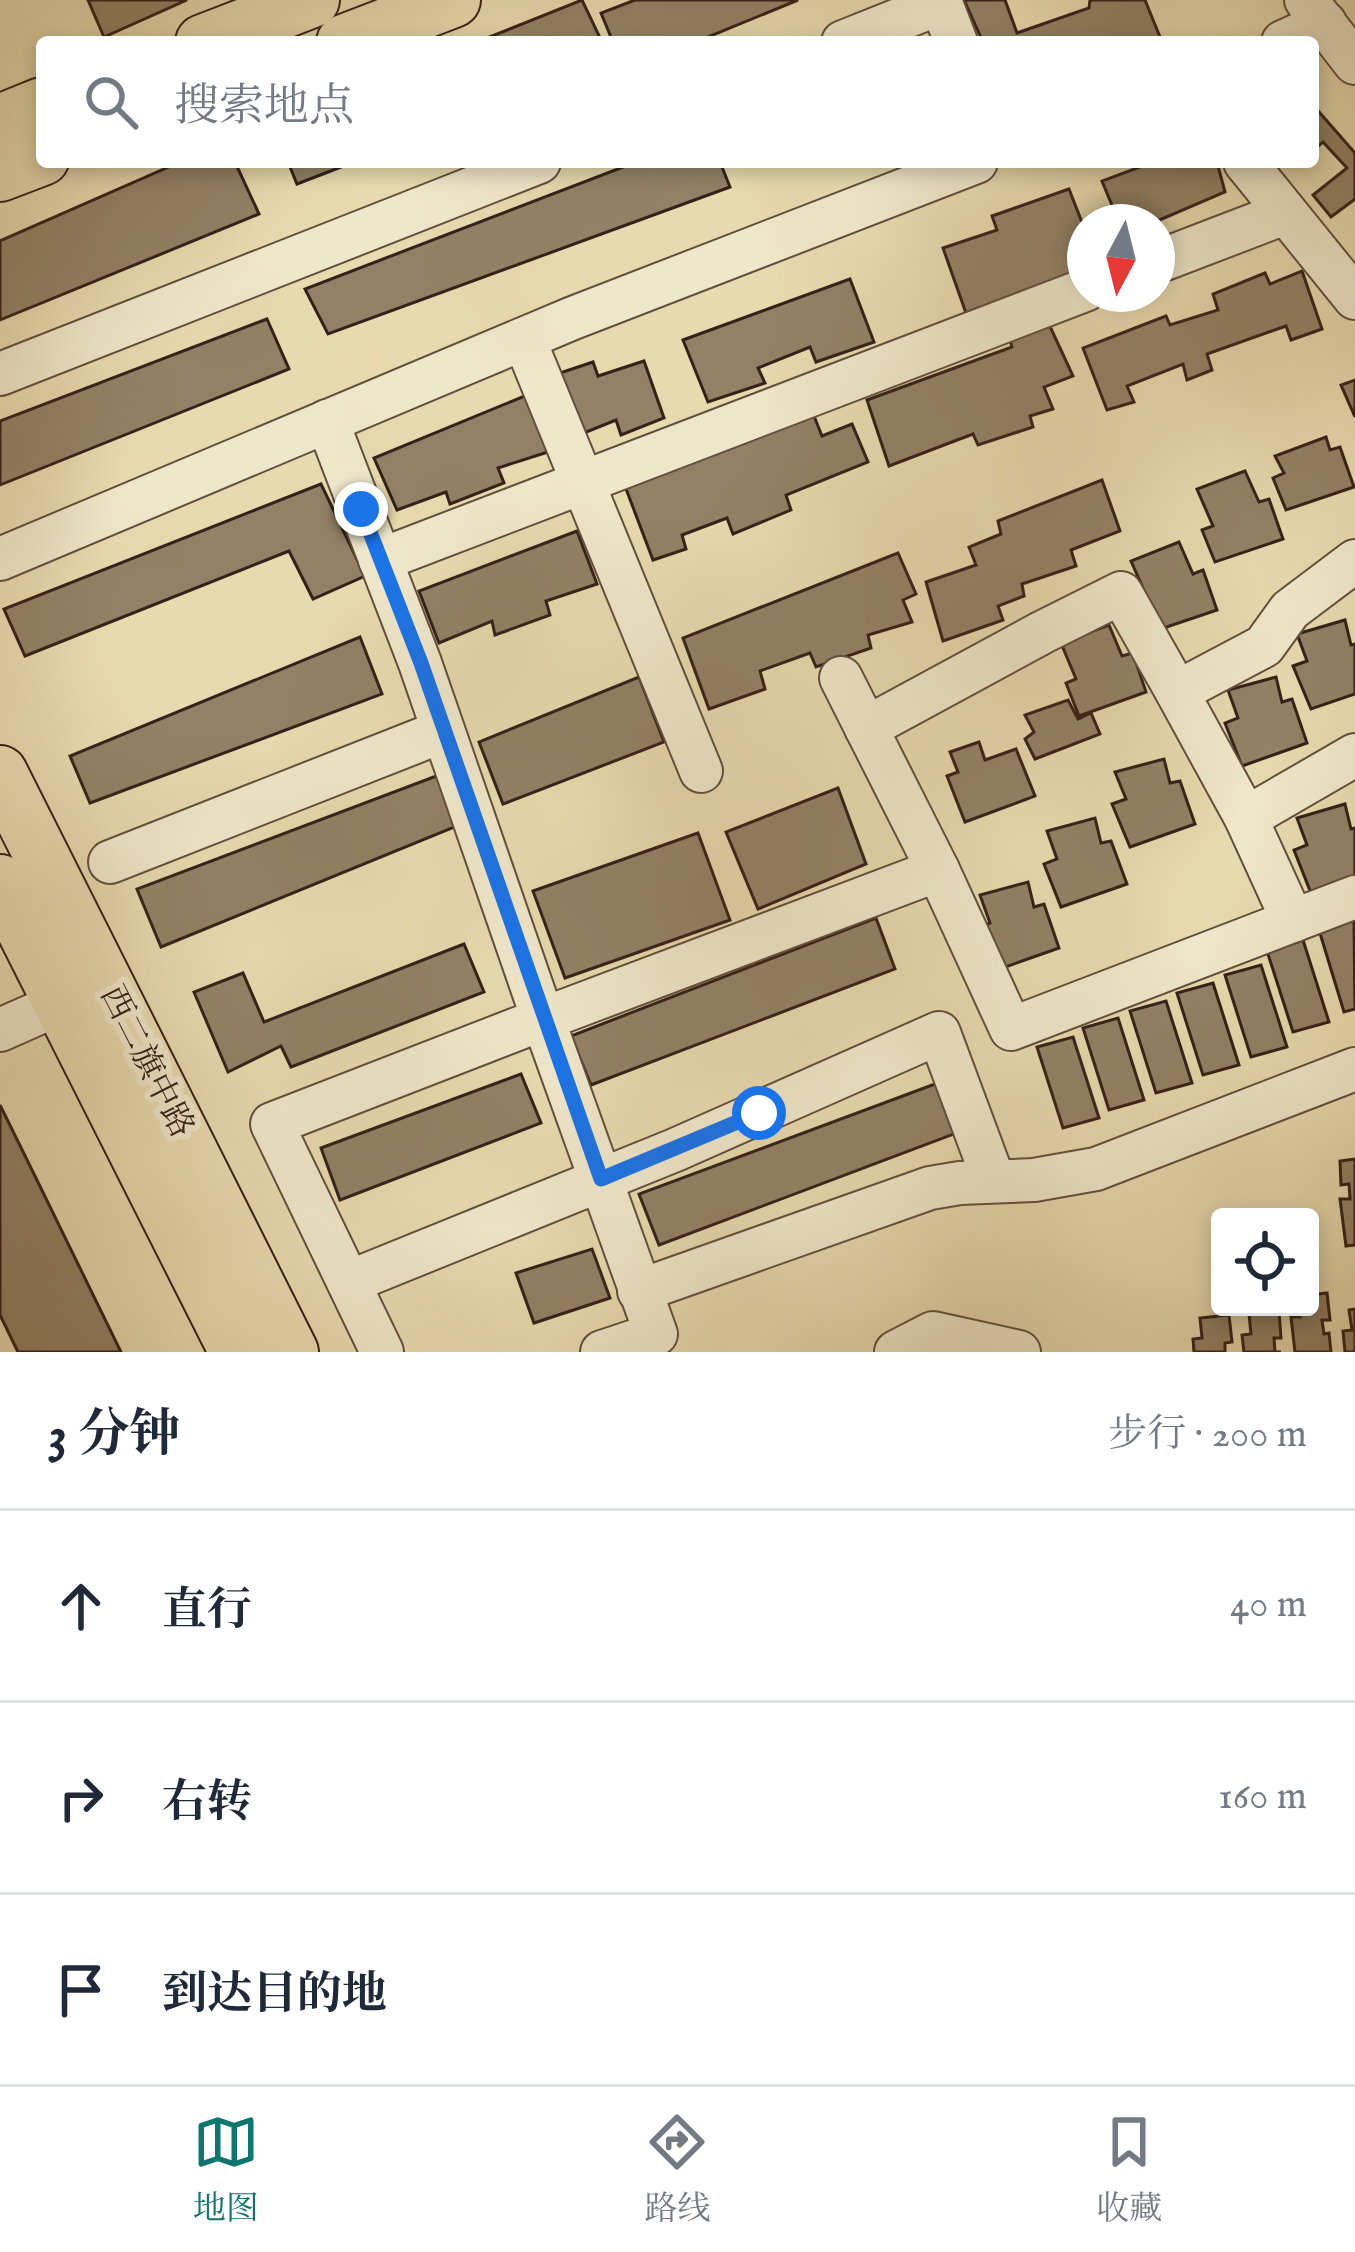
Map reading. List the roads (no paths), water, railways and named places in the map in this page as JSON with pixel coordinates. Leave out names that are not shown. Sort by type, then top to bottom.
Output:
[{"type":"main road","points":[[219,36],[313,0]]},
{"type":"main road","points":[[360,36],[453,0]]},
{"type":"main road","points":[[0,122],[36,107]]},
{"type":"main road","points":[[0,174],[36,160]]},
{"type":"main road","name":"西二旗中路","points":[[0,773],[292,1352]]},
{"type":"main road","name":"西二旗中路","points":[[0,882],[236,1352]]},
{"type":"street","points":[[858,36],[941,3],[954,36]]},
{"type":"street","points":[[1290,36],[1316,12],[1355,63]]},
{"type":"street","points":[[0,374],[523,168]]},
{"type":"street","points":[[0,559],[524,339],[961,168]]},
{"type":"street","points":[[1250,168],[1355,298]]},
{"type":"street","points":[[1175,255],[1286,213]]},
{"type":"street","points":[[380,560],[1067,297]]},
{"type":"street","points":[[524,339],[701,771]]},
{"type":"street","points":[[327,421],[443,731],[656,1334],[602,1352]]},
{"type":"street","points":[[1177,692],[1264,646],[1290,610],[1355,561]]},
{"type":"street","points":[[866,728],[1121,593],[1246,818],[1293,921]]},
{"type":"street","points":[[841,678],[938,870],[1010,1029],[1355,897]]},
{"type":"street","points":[[110,862],[443,731]]},
{"type":"street","points":[[1246,818],[1355,755]]},
{"type":"street","points":[[382,1352],[272,1124],[938,870]]},
{"type":"street","points":[[0,1030],[61,1003]]},
{"type":"street","points":[[349,1282],[675,1150],[939,1034],[994,1181]]},
{"type":"street","points":[[639,1291],[930,1188],[1034,1180],[1096,1169],[1355,1070]]},
{"type":"street","points":[[896,1352],[933,1333],[1019,1352]]}]
